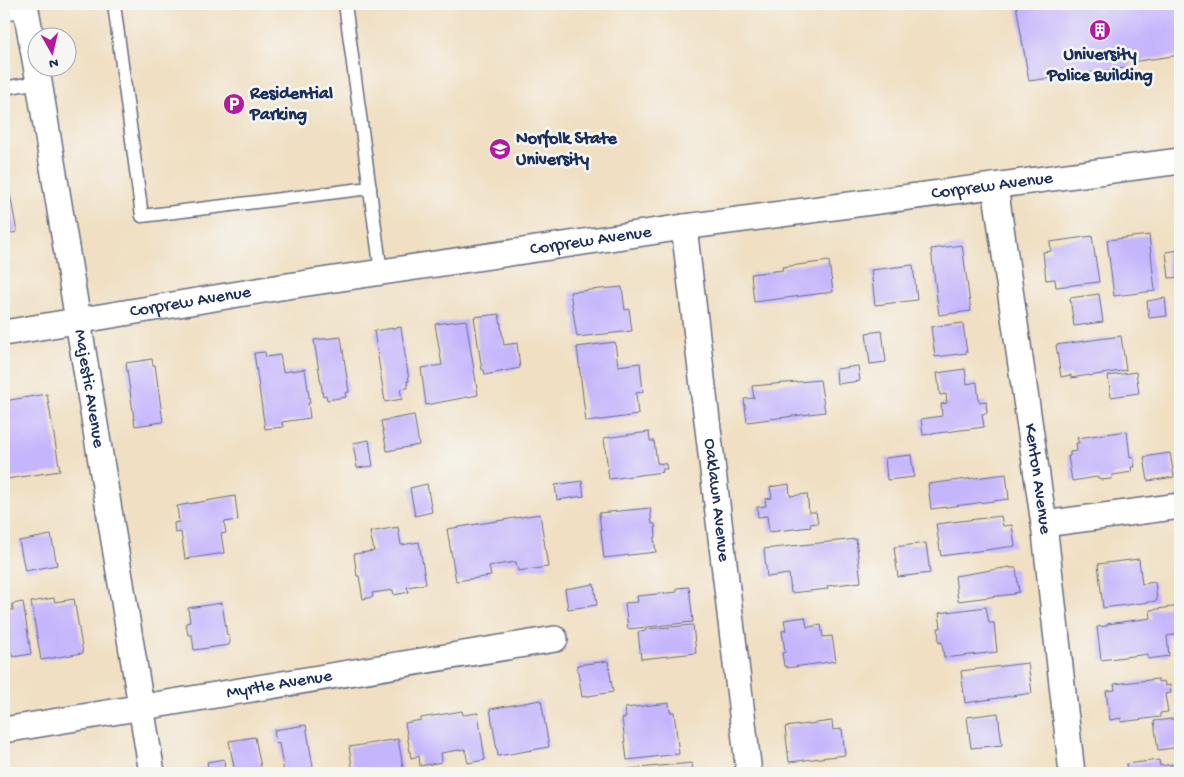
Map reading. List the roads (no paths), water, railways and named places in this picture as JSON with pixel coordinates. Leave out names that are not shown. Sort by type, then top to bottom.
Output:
[{"type":"street","name":"Majestic Avenue","points":[[18,9],[39,82],[152,773]]},
{"type":"street","name":"Corprew Avenue","points":[[4,333],[281,287],[684,227],[1180,160]]},
{"type":"street","name":"Kenton Avenue","points":[[995,186],[1044,524],[1072,773]]},
{"type":"street","name":"Oaklawn Avenue","points":[[684,227],[749,773]]},
{"type":"street","points":[[1044,524],[1180,506]]},
{"type":"street","name":"Myrtle Avenue","points":[[4,730],[555,639]]},
{"type":"lane","points":[[114,4],[142,216],[370,188]]},
{"type":"lane","points":[[345,4],[381,272]]},
{"type":"lane","points":[[4,88],[39,82]]},
{"type":"place","name":"University Police Building","points":[[1100,30]]},
{"type":"place","name":"Residential Parking","points":[[234,104]]},
{"type":"place","name":"Norfolk State University","points":[[500,149]]}]
